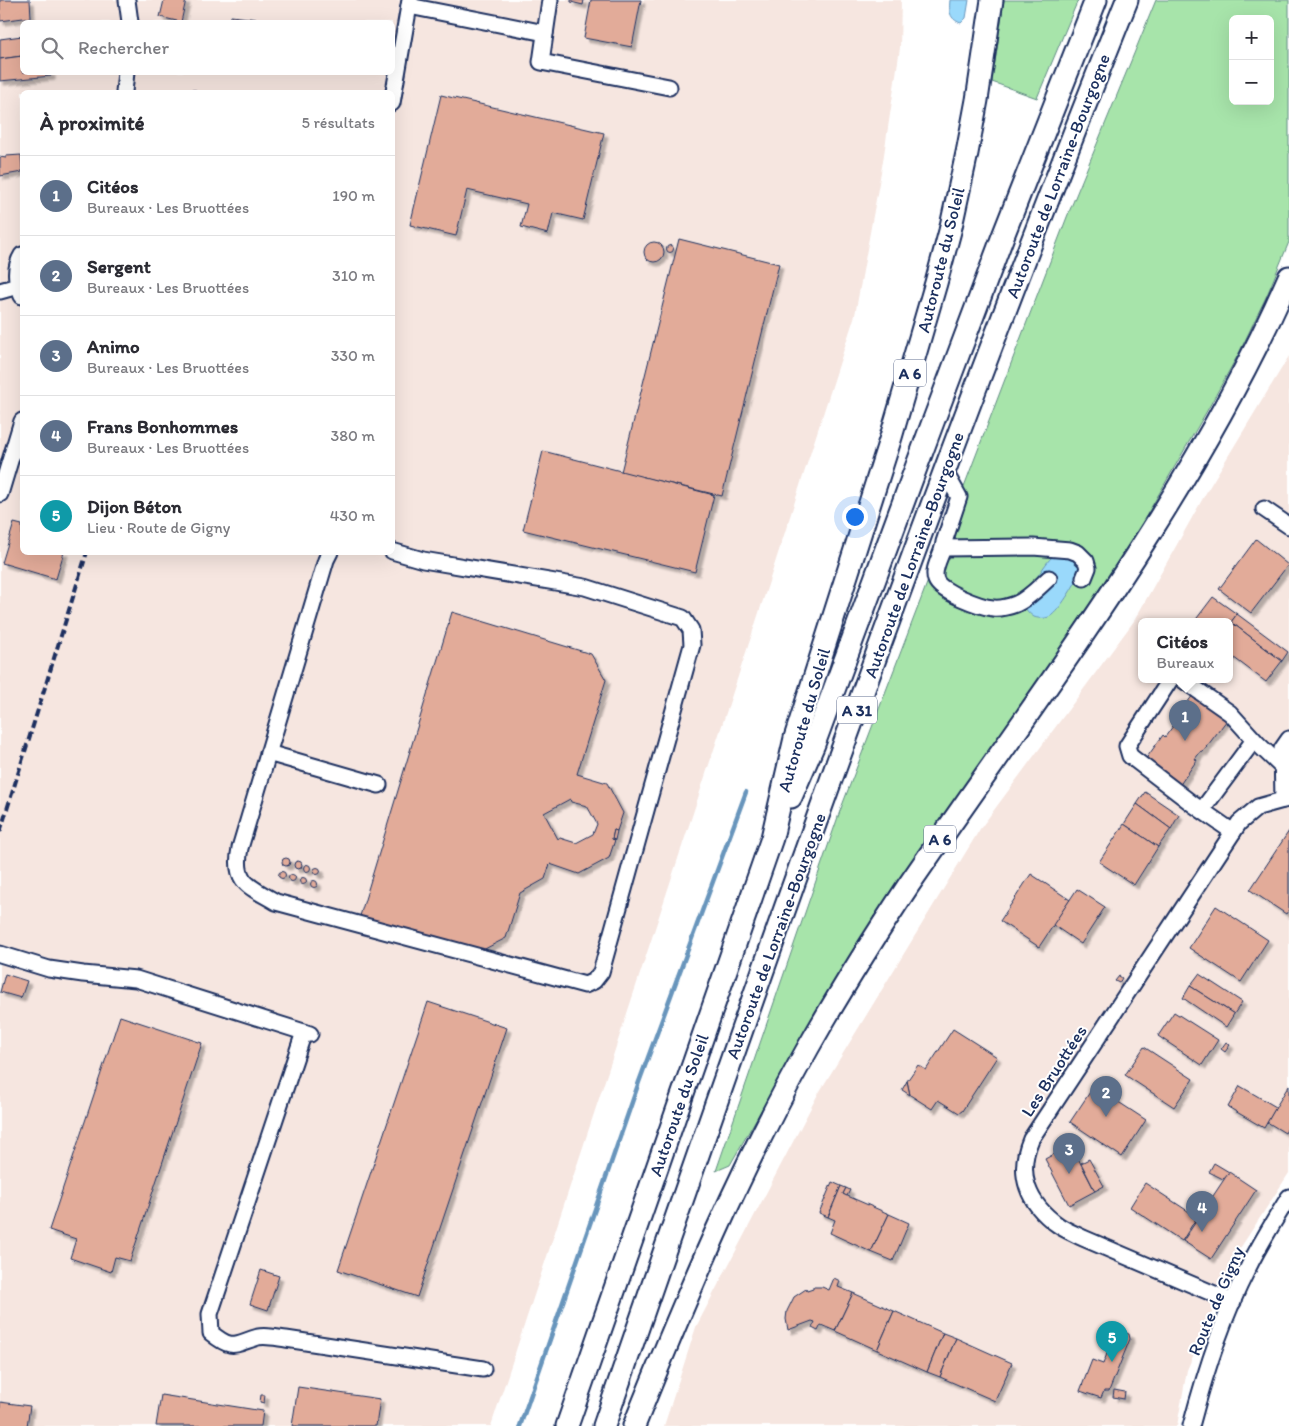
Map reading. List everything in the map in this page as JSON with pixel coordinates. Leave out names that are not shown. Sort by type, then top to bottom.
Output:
[{"type":"highway","name":"Autoroute du Soleil","points":[[567,1426],[772,838],[795,738],[886,454],[936,283],[954,214],[969,144],[992,0]]},
{"type":"highway","name":"Autoroute de Lorraine-Bourgogne","points":[[772,838],[814,744],[954,365],[1096,0]]},
{"type":"highway","name":"Autoroute de Lorraine-Bourgogne","points":[[604,1426],[841,752],[1038,227],[1127,0]]},
{"type":"highway","name":"A 6","points":[[634,1426],[689,1293],[734,1194],[812,1041],[893,909],[1094,618],[1169,504],[1210,436],[1265,329],[1289,277]]},
{"type":"street","points":[[127,0],[130,20]]},
{"type":"street","points":[[550,0],[541,62],[669,87]]},
{"type":"street","points":[[394,90],[409,3],[545,33]]},
{"type":"street","points":[[124,90],[126,75]]},
{"type":"street","points":[[0,291],[20,291],[17,273],[20,258]]},
{"type":"street","points":[[0,494],[20,428]]},
{"type":"street","points":[[945,472],[959,497],[944,542],[944,548],[934,572],[938,584],[948,593],[984,606],[1002,608],[1017,604],[1025,599],[1049,578]]},
{"type":"street","points":[[1264,509],[1289,526]]},
{"type":"street","points":[[944,548],[1033,547],[1070,550],[1078,553],[1086,561],[1088,568],[1084,578]]},
{"type":"street","points":[[328,555],[240,848],[238,862],[240,874],[250,887],[276,902],[585,985],[594,980],[601,972],[692,645],[691,630],[683,618],[585,587],[423,560],[395,552]]},
{"type":"street","points":[[1168,683],[1127,746],[1130,756],[1233,832]]},
{"type":"street","points":[[1187,683],[1230,713],[1282,767]]},
{"type":"street","name":"Les Bruottées","points":[[1232,1302],[1082,1238],[1059,1226],[1042,1212],[1030,1193],[1024,1179],[1024,1163],[1026,1150],[1031,1139],[1239,823],[1258,807],[1286,800],[1282,749],[1289,739]]},
{"type":"street","points":[[1202,810],[1254,740]]},
{"type":"street","points":[[268,753],[379,785]]},
{"type":"street","points":[[0,954],[49,969],[136,979],[307,1033],[210,1314],[211,1333],[229,1345],[243,1343],[260,1336],[483,1369]]},
{"type":"street","name":"Route de Gigny","points":[[1191,1426],[1206,1372],[1232,1302],[1258,1248],[1289,1196]]},
{"type":"shaded area","points":[[0,0],[901,0],[900,48],[883,161],[855,315],[491,1426],[0,1426]]},
{"type":"shaded area","points":[[1289,356],[1289,1173],[1239,1250],[1187,1370],[1177,1426],[664,1426],[696,1327],[817,1096],[980,829],[1134,621],[1207,491]]},
{"type":"green space","points":[[1004,0],[1078,0],[1037,98],[992,82]]},
{"type":"green space","points":[[1156,0],[1289,0],[1289,242],[1267,295],[1239,353],[1126,551],[990,750],[801,1040],[730,1165],[716,1171],[840,811],[1067,217]]},
{"type":"water","points":[[950,0],[969,0],[966,18],[961,23],[952,17]]},
{"type":"water","points":[[1061,554],[1079,562],[1082,570],[1056,612],[1046,618],[1034,617],[1025,607],[1028,595],[1035,581],[1052,557]]},
{"type":"building","points":[[0,0],[30,0],[31,17],[0,21]]},
{"type":"building","points":[[164,0],[186,0],[181,20],[160,17]]},
{"type":"building","points":[[571,0],[584,0],[583,5],[571,2]]},
{"type":"building","points":[[591,0],[641,0],[632,47],[584,38]]},
{"type":"building","points":[[231,16],[266,20],[230,20]]},
{"type":"building","points":[[20,36],[20,56],[0,59],[0,39]]},
{"type":"building","points":[[20,56],[20,75],[51,76],[0,81],[0,59]]},
{"type":"building","points":[[441,95],[604,133],[583,220],[553,213],[548,234],[521,227],[527,204],[467,190],[456,236],[410,225]]},
{"type":"building","points":[[20,155],[20,172],[0,176],[0,157],[6,158],[6,156]]},
{"type":"building","points":[[679,239],[779,264],[722,496],[621,472]]},
{"type":"building","points":[[654,242],[661,245],[664,252],[661,259],[654,262],[647,259],[644,252],[647,245]]},
{"type":"building","points":[[670,245],[674,249],[670,253],[666,249]]},
{"type":"building","points":[[543,451],[714,495],[695,572],[523,530]]},
{"type":"building","points":[[14,523],[20,524],[20,555],[63,555],[56,579],[2,563]]},
{"type":"building","points":[[1256,539],[1288,565],[1251,613],[1219,589]]},
{"type":"building","points":[[1213,597],[1237,614],[1233,620],[1197,618]]},
{"type":"building","points":[[452,612],[591,654],[606,680],[577,774],[607,783],[623,813],[617,831],[614,830],[612,839],[615,840],[609,858],[579,874],[550,864],[545,879],[520,893],[506,938],[479,952],[360,916]],"holes":[[[570,799],[571,802],[587,806],[597,824],[593,834],[576,843],[558,839],[544,813]]]},
{"type":"building","points":[[1237,614],[1288,652],[1282,661],[1233,624],[1233,619]]},
{"type":"building","points":[[1233,624],[1282,661],[1266,682],[1233,657]]},
{"type":"building","points":[[1193,695],[1227,720],[1203,752],[1201,751],[1195,759],[1197,760],[1179,786],[1145,760],[1163,735],[1165,737],[1176,722],[1174,720]]},
{"type":"building","points":[[1145,792],[1179,815],[1171,829],[1137,804]]},
{"type":"building","points":[[1137,804],[1171,829],[1158,847],[1124,824]]},
{"type":"building","points":[[1124,824],[1158,847],[1134,885],[1099,862]]},
{"type":"building","points":[[614,830],[617,831],[615,840],[612,839]]},
{"type":"building","points":[[1289,831],[1289,909],[1286,914],[1250,890]]},
{"type":"building","points":[[286,858],[290,862],[286,866],[282,862]]},
{"type":"building","points":[[298,861],[302,865],[298,869],[294,865]]},
{"type":"building","points":[[307,865],[310,868],[307,871],[304,868]]},
{"type":"building","points":[[317,868],[320,871],[317,874],[314,871]]},
{"type":"building","points":[[282,871],[286,875],[282,879],[278,875]]},
{"type":"building","points":[[1031,874],[1070,900],[1039,947],[1000,921]]},
{"type":"building","points":[[292,875],[295,878],[292,881],[289,878]]},
{"type":"building","points":[[303,877],[307,881],[303,885],[299,881]]},
{"type":"building","points":[[314,881],[317,884],[314,887],[311,884]]},
{"type":"building","points":[[1077,889],[1105,907],[1081,944],[1053,925]]},
{"type":"building","points":[[1216,906],[1268,940],[1241,982],[1189,948]]},
{"type":"building","points":[[5,974],[27,981],[21,998],[0,992]]},
{"type":"building","points":[[1199,974],[1242,1002],[1234,1014],[1190,986]]},
{"type":"building","points":[[1119,976],[1122,978],[1119,983],[1115,981]]},
{"type":"building","points":[[1190,986],[1234,1014],[1226,1027],[1183,998]]},
{"type":"building","points":[[428,1002],[507,1028],[417,1297],[338,1270]]},
{"type":"building","points":[[1174,1012],[1218,1040],[1202,1065],[1158,1036]]},
{"type":"building","points":[[120,1016],[202,1043],[130,1261],[115,1257],[111,1272],[70,1258],[76,1239],[49,1230]]},
{"type":"building","points":[[953,1029],[997,1057],[959,1113],[938,1100],[932,1109],[910,1095],[907,1081],[918,1065],[926,1070]]},
{"type":"building","points":[[1226,1042],[1230,1045],[1225,1052],[1221,1049]]},
{"type":"building","points":[[1144,1047],[1193,1079],[1174,1107],[1125,1075]]},
{"type":"building","points":[[907,1081],[910,1095],[902,1090]]},
{"type":"building","points":[[1289,1085],[1289,1126],[1285,1133],[1267,1122]]},
{"type":"building","points":[[1094,1086],[1146,1120],[1122,1157],[1070,1122]]},
{"type":"building","points":[[1240,1086],[1276,1107],[1264,1128],[1228,1107]]},
{"type":"building","points":[[1071,1145],[1095,1191],[1069,1205],[1045,1159]]},
{"type":"building","points":[[1089,1159],[1104,1186],[1095,1191],[1081,1163]]},
{"type":"building","points":[[1214,1163],[1229,1172],[1223,1179],[1209,1172]]},
{"type":"building","points":[[1229,1172],[1256,1190],[1211,1259],[1183,1241]]},
{"type":"building","points":[[832,1182],[841,1186],[828,1217],[819,1213]]},
{"type":"building","points":[[1145,1183],[1197,1217],[1182,1241],[1130,1207]]},
{"type":"building","points":[[841,1186],[846,1188],[843,1194],[889,1214],[871,1252],[830,1233],[835,1220],[828,1217]]},
{"type":"building","points":[[846,1188],[850,1190],[847,1196],[843,1194]]},
{"type":"building","points":[[889,1214],[909,1223],[893,1261],[871,1252]]},
{"type":"building","points":[[261,1270],[279,1276],[268,1310],[250,1304]]},
{"type":"building","points":[[834,1278],[840,1281],[838,1287],[853,1293],[835,1331],[821,1325],[818,1331],[812,1328],[815,1322],[812,1321],[788,1330],[787,1311],[794,1297],[806,1289],[807,1291],[813,1289],[813,1287],[822,1287],[829,1290]]},
{"type":"building","points":[[853,1293],[894,1311],[877,1350],[835,1331]]},
{"type":"building","points":[[894,1311],[943,1333],[927,1372],[877,1350]]},
{"type":"building","points":[[1119,1331],[1129,1334],[1130,1339],[1109,1391],[1104,1391],[1101,1398],[1080,1391],[1092,1360],[1103,1364],[1115,1333]]},
{"type":"building","points":[[943,1333],[956,1338],[940,1377],[927,1372]]},
{"type":"building","points":[[956,1338],[1012,1363],[995,1401],[940,1377]]},
{"type":"building","points":[[298,1387],[380,1399],[376,1426],[292,1426]]},
{"type":"building","points":[[1114,1390],[1125,1392],[1124,1399],[1113,1397]]},
{"type":"building","points":[[161,1395],[263,1411],[261,1426],[156,1426]]},
{"type":"building","points":[[261,1395],[265,1395],[264,1403],[260,1402]]},
{"type":"building","points":[[0,1402],[30,1406],[27,1426],[0,1426]]},
{"type":"waterway","points":[[520,1426],[639,1082],[746,792]]},
{"type":"railway","points":[[0,832],[86,555]]},
{"type":"place","name":"Citéos","points":[[1185,741]]},
{"type":"place","name":"Sergent","points":[[1106,1117]]},
{"type":"place","name":"Animo","points":[[1069,1174]]},
{"type":"place","name":"Frans Bonhommes","points":[[1202,1232]]},
{"type":"place","name":"Dijon Béton","points":[[1112,1362]]}]
